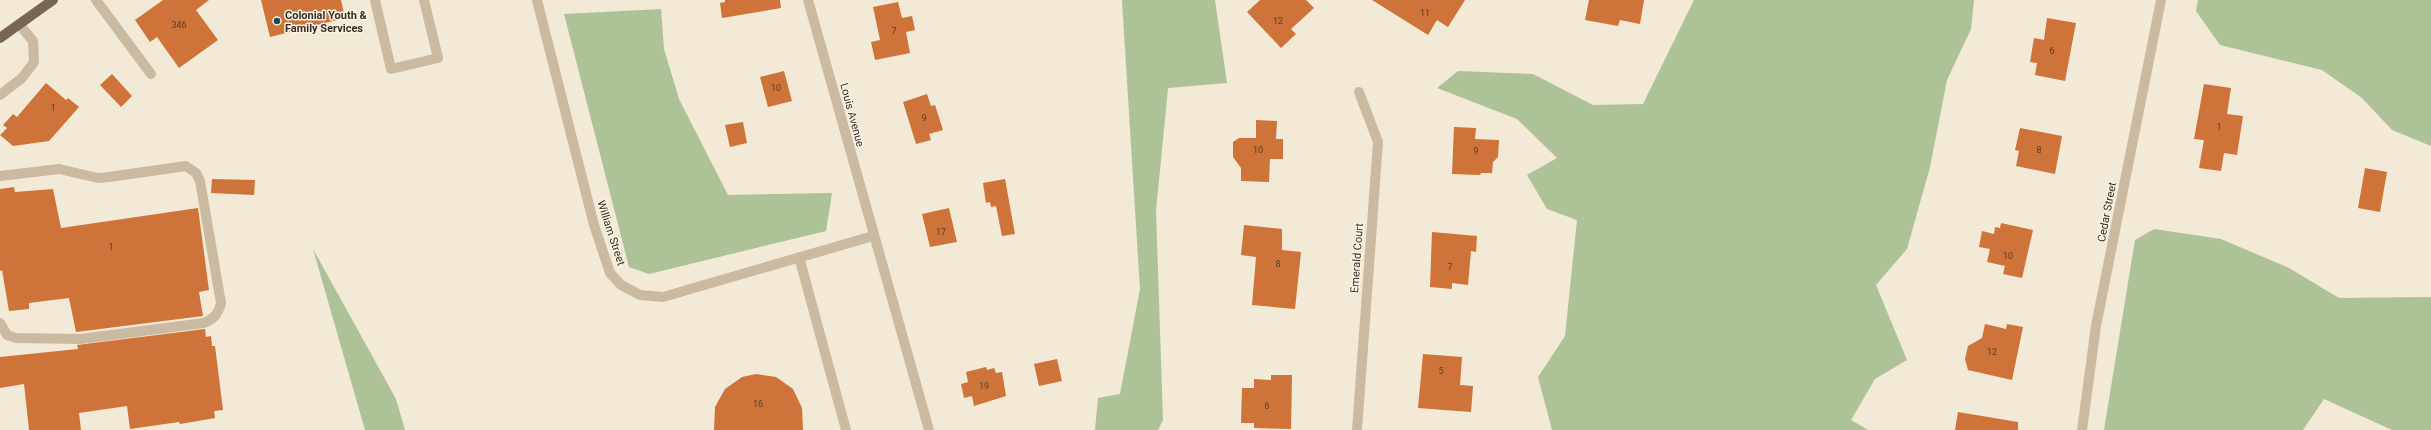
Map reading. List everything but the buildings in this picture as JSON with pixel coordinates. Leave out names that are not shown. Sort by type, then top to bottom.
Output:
[{"type":"main road","points":[[0,38],[53,0]]},
{"type":"street","points":[[96,0],[151,74]]},
{"type":"street","points":[[375,0],[391,69],[438,58],[424,0]]},
{"type":"street","name":"William Street","points":[[537,0],[594,225],[610,273],[621,285],[640,295],[663,297],[873,236]]},
{"type":"street","name":"Louis Avenue","points":[[808,0],[873,236],[929,430]]},
{"type":"street","name":"Cedar Street","points":[[2082,430],[2096,326],[2162,0]]},
{"type":"street","points":[[0,94],[22,78],[34,62],[33,41],[19,24]]},
{"type":"street","name":"Emerald Court","points":[[1357,430],[1378,142],[1359,92]]},
{"type":"street","points":[[0,176],[59,169],[104,178],[186,166],[196,173],[200,181],[221,303],[218,313],[213,319],[204,323],[81,340],[16,338],[6,335],[0,323]]},
{"type":"street","points":[[799,257],[846,430]]},
{"type":"green space","points":[[1122,0],[1215,0],[1227,83],[1168,88],[1156,211],[1163,420],[1158,430],[1095,430],[1098,398],[1120,394],[1140,289]]},
{"type":"green space","points":[[1694,0],[1974,0],[1971,29],[1947,80],[1930,167],[1907,249],[1876,285],[1907,360],[1875,379],[1851,420],[1868,430],[1552,430],[1538,377],[1565,336],[1577,220],[1547,209],[1527,175],[1557,158],[1517,119],[1437,88],[1458,71],[1533,74],[1593,105],[1643,104]]},
{"type":"green space","points":[[2198,0],[2431,0],[2431,146],[2392,130],[2362,98],[2322,70],[2220,45],[2196,11]]},
{"type":"green space","points":[[661,9],[664,49],[679,99],[728,195],[832,193],[826,231],[649,274],[629,267],[564,14]]},
{"type":"green space","points":[[2154,229],[2221,239],[2289,268],[2339,298],[2431,297],[2431,430],[2392,430],[2324,399],[2303,430],[2104,430],[2135,240]]},
{"type":"green space","points":[[313,249],[396,399],[405,430],[365,430]]},
{"type":"place","name":"Colonial Youth & Family Services","points":[[277,21]]}]
